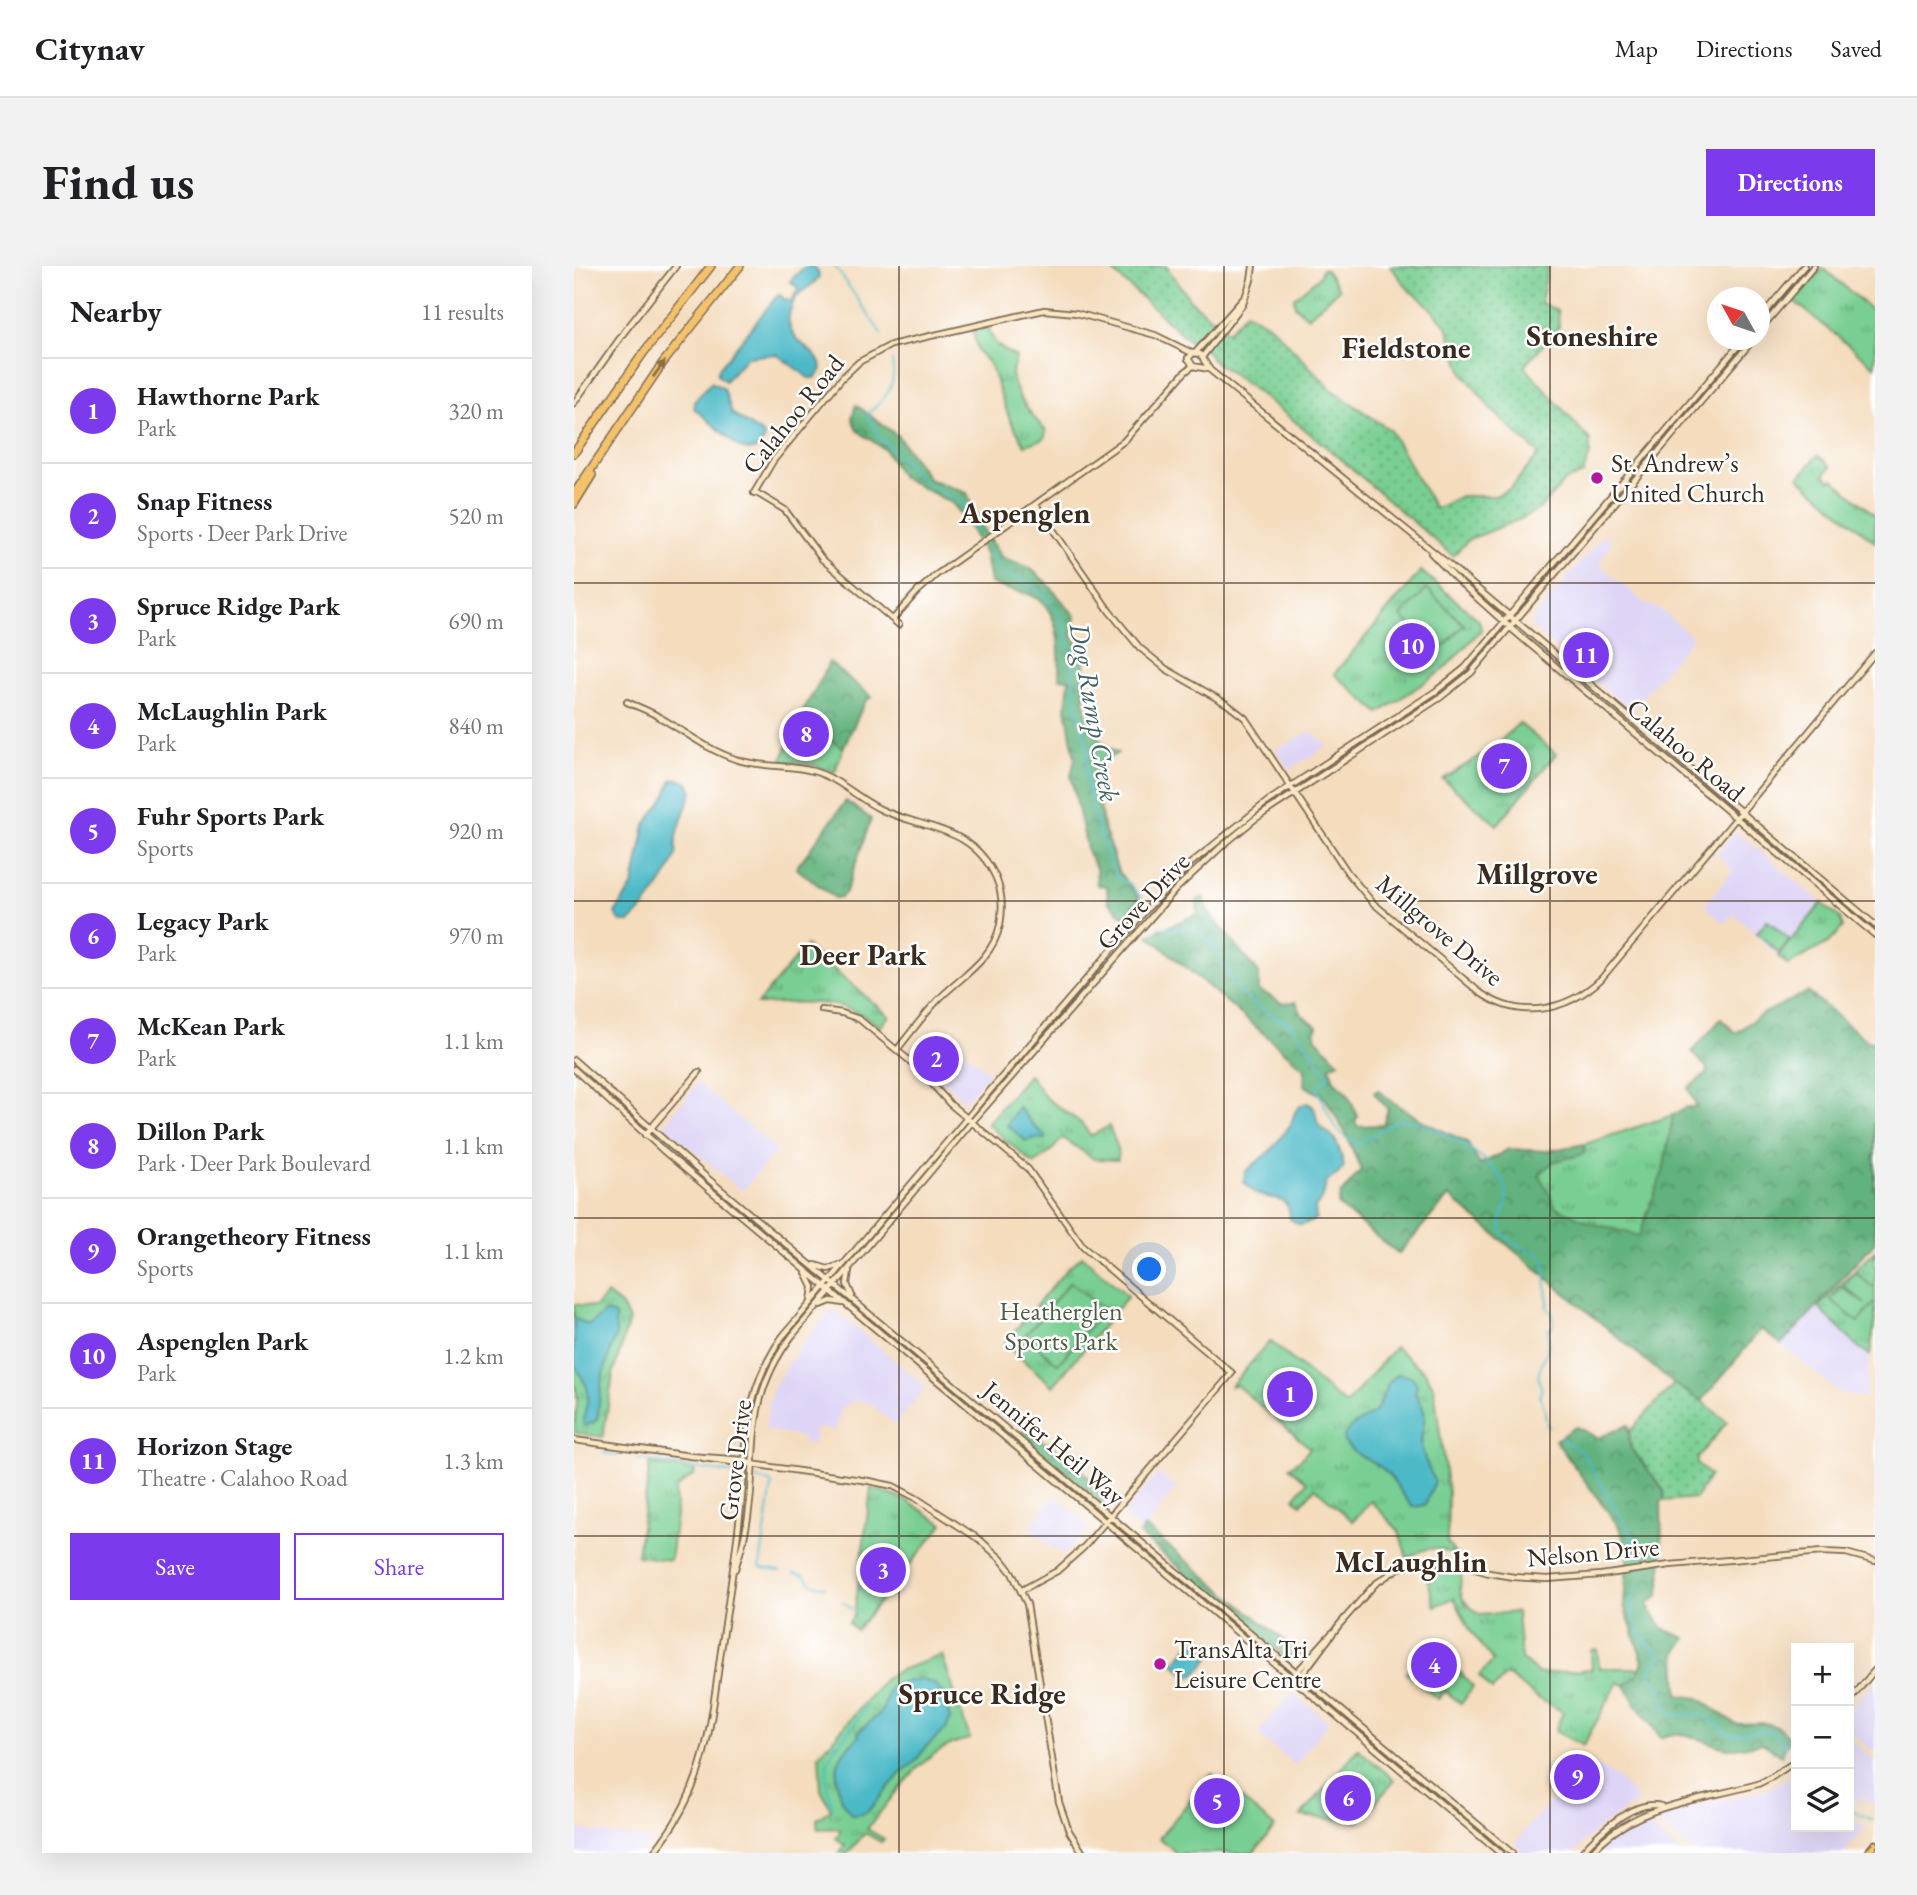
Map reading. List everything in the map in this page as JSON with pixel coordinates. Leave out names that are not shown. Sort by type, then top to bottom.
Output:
[{"type":"highway","points":[[574,451],[644,352],[711,266]]},
{"type":"highway","points":[[574,494],[687,332],[740,266]]},
{"type":"highway","points":[[574,505],[614,440],[620,425]]},
{"type":"main road","points":[[574,403],[676,266]]},
{"type":"main road","points":[[1192,363],[1203,358],[1205,351],[1237,314],[1246,295],[1254,266]]},
{"type":"main road","points":[[1770,306],[1804,266]]},
{"type":"main road","points":[[1770,318],[1814,266]]},
{"type":"main road","points":[[900,625],[893,619],[928,582],[1124,440],[1185,372],[1192,363],[1194,353],[1246,295]]},
{"type":"main road","name":"Calahoo Road","points":[[893,619],[822,559],[785,510],[755,492],[773,461],[842,378],[859,362],[891,345],[1044,310],[1076,313],[1155,335],[1203,358],[1210,370]]},
{"type":"main road","name":"Grove Drive","points":[[653,1853],[683,1809],[703,1763],[740,1516],[747,1422],[760,1376],[774,1349],[967,1118],[1170,884],[1234,826],[1447,684],[1507,620],[1734,350]]},
{"type":"main road","name":"Grove Drive","points":[[728,1601],[744,1538],[758,1407],[767,1378],[788,1342],[972,1122],[1163,902],[1255,819],[1451,690],[1478,666],[1745,350]]},
{"type":"main road","points":[[1184,351],[1192,363]]},
{"type":"main road","name":"Calahoo Road","points":[[1192,363],[1210,370],[1413,536],[1457,580],[1507,620],[1515,622],[1875,925]]},
{"type":"main road","name":"Millgrove Drive","points":[[1036,505],[1125,632],[1160,665],[1227,704],[1245,718],[1348,873],[1373,903],[1483,994],[1506,1006],[1532,1010],[1566,1003],[1595,984],[1875,653]]},
{"type":"main road","name":"Calahoo Road","points":[[1507,620],[1510,628],[1875,935]]},
{"type":"main road","points":[[627,702],[659,716],[716,751],[737,760],[807,769],[828,776],[883,810],[958,835],[986,860],[998,882],[1002,904],[1000,925],[991,947],[978,964],[931,1008],[897,1050]]},
{"type":"main road","points":[[822,1010],[859,1019],[916,1066],[950,1104],[1028,1169],[1091,1255],[1232,1373],[1084,1547],[1064,1565],[1022,1590]]},
{"type":"main road","name":"Jennifer Heil Way","points":[[574,1060],[650,1129],[808,1263],[1512,1853]]},
{"type":"main road","name":"Jennifer Heil Way","points":[[574,1069],[645,1135],[1500,1853]]},
{"type":"main road","points":[[645,1135],[699,1072]]},
{"type":"main road","points":[[808,1263],[828,1269],[844,1263]]},
{"type":"main road","points":[[850,1267],[847,1284],[856,1302]]},
{"type":"main road","points":[[804,1269],[813,1287],[810,1303]]},
{"type":"main road","points":[[817,1307],[831,1301],[846,1304]]},
{"type":"main road","points":[[574,1440],[880,1482],[903,1491],[991,1548],[1022,1590],[1031,1622],[1059,1802],[1069,1831],[1083,1853]]},
{"type":"main road","name":"Nelson Drive","points":[[1296,1671],[1375,1584],[1399,1568],[1416,1562],[1447,1561],[1489,1573],[1547,1579],[1822,1552],[1846,1553],[1875,1561]]},
{"type":"main road","name":"Nelson Drive","points":[[1294,1681],[1301,1676],[1339,1625]]},
{"type":"main road","points":[[1854,1695],[1875,1670]]},
{"type":"main road","points":[[1294,1681],[1296,1671]]},
{"type":"main road","points":[[1591,1853],[1608,1835],[1623,1825],[1662,1806],[1758,1784],[1791,1765]]},
{"type":"main road","points":[[1581,1853],[1601,1832],[1620,1819],[1653,1804],[1662,1806]]},
{"type":"main road","points":[[1867,1853],[1875,1844]]},
{"type":"shaded area","points":[[1606,532],[1611,543],[1600,565],[1646,604],[1660,609],[1693,637],[1631,711],[1531,626],[1531,621]]},
{"type":"shaded area","points":[[1310,731],[1328,746],[1289,769],[1276,750]]},
{"type":"shaded area","points":[[1736,831],[1822,903],[1778,956],[1734,914],[1724,923],[1704,906],[1733,870],[1716,854]]},
{"type":"shaded area","points":[[945,1035],[990,1073],[965,1101],[922,1061]]},
{"type":"shaded area","points":[[698,1083],[777,1150],[742,1191],[664,1125]]},
{"type":"shaded area","points":[[1818,1307],[1858,1347],[1870,1355],[1865,1398],[1838,1392],[1781,1344]]},
{"type":"shaded area","points":[[835,1310],[926,1387],[895,1425],[868,1402],[853,1401],[841,1409],[836,1430],[816,1428],[813,1444],[804,1443],[801,1437],[765,1430],[775,1384],[800,1347],[830,1311]]},
{"type":"shaded area","points":[[1158,1473],[1177,1488],[1141,1532],[1123,1516]]},
{"type":"shaded area","points":[[1055,1496],[1088,1525],[1088,1529],[1063,1556],[1029,1528]]},
{"type":"shaded area","points":[[1875,1680],[1875,1753],[1854,1734],[1854,1705]]},
{"type":"shaded area","points":[[1290,1694],[1294,1694],[1329,1722],[1295,1765],[1260,1737],[1258,1732]]},
{"type":"shaded area","points":[[1854,1743],[1875,1762],[1875,1804],[1860,1797],[1857,1803],[1854,1802]]},
{"type":"shaded area","points":[[1586,1760],[1618,1778],[1636,1797],[1637,1803],[1599,1827],[1574,1853],[1523,1853],[1516,1841]]},
{"type":"shaded area","points":[[1788,1778],[1791,1781],[1791,1832],[1854,1832],[1854,1821],[1866,1827],[1844,1853],[1694,1853],[1660,1824],[1657,1816],[1766,1790]]},
{"type":"shaded area","points":[[1645,1819],[1681,1853],[1597,1853],[1611,1840]]},
{"type":"shaded area","points":[[574,1829],[651,1840],[640,1853],[574,1853]]},
{"type":"green space","points":[[1107,266],[1166,266],[1191,301],[1228,332],[1246,312],[1271,326],[1332,390],[1390,430],[1435,509],[1461,496],[1496,496],[1511,488],[1539,454],[1492,410],[1463,373],[1447,326],[1425,302],[1410,291],[1390,266],[1548,266],[1541,303],[1558,311],[1559,327],[1524,366],[1590,440],[1590,454],[1583,474],[1565,481],[1539,509],[1468,540],[1453,556],[1305,429],[1211,359],[1210,354],[1199,345],[1194,345]]},
{"type":"green space","points":[[1823,268],[1875,313],[1875,367],[1794,301]]},
{"type":"green space","points":[[1322,269],[1326,270],[1339,289],[1308,317],[1295,306],[1294,298],[1319,277]]},
{"type":"green space","points":[[989,328],[995,342],[1016,357],[1012,372],[1013,382],[1024,405],[1046,431],[1044,439],[1025,445],[1010,420],[990,365],[978,351],[973,331]]},
{"type":"green space","points":[[856,405],[898,436],[929,479],[967,493],[985,533],[1001,557],[1030,568],[1047,583],[1075,616],[1072,636],[1086,655],[1083,684],[1089,722],[1096,736],[1118,753],[1103,761],[1095,776],[1103,825],[1118,871],[1139,898],[1125,917],[1108,902],[1107,886],[1097,885],[1096,868],[1088,853],[1071,776],[1075,759],[1066,708],[1069,679],[1059,678],[1058,642],[1053,618],[1039,599],[990,582],[985,554],[963,516],[952,503],[901,477],[885,450],[857,430],[852,418]]},
{"type":"green space","points":[[1818,455],[1831,467],[1824,475],[1830,481],[1833,479],[1875,515],[1875,542],[1799,478]]},
{"type":"green space","points":[[1421,571],[1479,620],[1481,630],[1443,670],[1379,713],[1334,674]]},
{"type":"green space","points":[[1427,589],[1464,625],[1438,652],[1401,616]]},
{"type":"green space","points":[[829,662],[872,697],[866,700],[843,748],[798,721]]},
{"type":"green space","points":[[798,721],[843,748],[835,772],[806,763],[781,761]]},
{"type":"green space","points":[[1519,723],[1556,754],[1497,825],[1443,779],[1494,747]]},
{"type":"green space","points":[[846,801],[871,819],[846,892],[835,898],[796,868]]},
{"type":"green space","points":[[1203,897],[1208,912],[1259,973],[1259,990],[1282,1003],[1296,1002],[1302,1015],[1317,1026],[1315,1037],[1339,1062],[1330,1067],[1334,1081],[1347,1093],[1358,1117],[1355,1121],[1357,1126],[1383,1125],[1388,1109],[1374,1093],[1378,1090],[1430,1125],[1467,1142],[1480,1165],[1509,1149],[1547,1151],[1585,1144],[1585,1154],[1553,1162],[1663,1171],[1673,1115],[1686,1107],[1697,1107],[1688,1088],[1706,1074],[1707,1068],[1692,1052],[1721,1019],[1736,1033],[1760,1015],[1808,992],[1869,1042],[1875,1041],[1875,1242],[1781,1344],[1761,1329],[1702,1401],[1674,1384],[1449,1196],[1398,1254],[1338,1205],[1340,1195],[1361,1170],[1346,1134],[1325,1098],[1304,1085],[1305,1069],[1148,935],[1198,914],[1197,901]]},
{"type":"green space","points":[[1822,903],[1840,918],[1843,927],[1828,943],[1788,965],[1778,956]]},
{"type":"green space","points":[[1767,920],[1790,940],[1779,953],[1757,933]]},
{"type":"green space","points":[[806,946],[889,1016],[880,1027],[851,1010],[836,1005],[806,1002],[757,1004]]},
{"type":"green space","points":[[1029,1074],[1045,1097],[1081,1123],[1091,1136],[1109,1126],[1117,1146],[1118,1160],[1094,1159],[1063,1138],[1034,1164],[987,1124]]},
{"type":"green space","points":[[1673,1115],[1663,1171],[1639,1236],[1588,1222],[1556,1207],[1539,1175],[1553,1162],[1584,1154],[1585,1144]]},
{"type":"green space","points":[[1875,1251],[1875,1320],[1870,1355],[1858,1347],[1818,1307]]},
{"type":"green space","name":"Heatherglen Sports Park","points":[[1082,1256],[1128,1296],[1053,1386],[1004,1344],[1066,1270]]},
{"type":"green space","points":[[1855,1272],[1875,1289],[1875,1302],[1858,1322],[1831,1300],[1842,1287],[1865,1304],[1844,1286]]},
{"type":"green space","points":[[1070,1282],[1104,1310],[1058,1364],[1025,1336]]},
{"type":"green space","points":[[607,1294],[622,1306],[629,1320],[613,1374],[603,1437],[574,1433],[577,1401],[574,1384],[574,1304],[595,1307]]},
{"type":"green space","points":[[1270,1341],[1346,1405],[1395,1347],[1425,1372],[1434,1388],[1448,1493],[1447,1542],[1455,1554],[1429,1549],[1407,1558],[1399,1531],[1371,1501],[1353,1521],[1315,1488],[1301,1504],[1294,1498],[1307,1482],[1289,1467],[1301,1459],[1310,1448],[1236,1385],[1231,1386]]},
{"type":"green space","points":[[1674,1384],[1702,1401],[1727,1422],[1697,1458],[1697,1464],[1710,1475],[1696,1498],[1664,1501],[1664,1491],[1631,1448],[1629,1432]]},
{"type":"green space","points":[[1628,1425],[1631,1448],[1664,1491],[1664,1501],[1661,1501],[1660,1585],[1658,1596],[1647,1605],[1663,1629],[1686,1638],[1676,1653],[1678,1695],[1698,1698],[1736,1724],[1766,1723],[1779,1728],[1791,1736],[1791,1742],[1786,1745],[1782,1756],[1762,1743],[1727,1748],[1686,1735],[1661,1738],[1635,1703],[1625,1685],[1637,1675],[1643,1662],[1624,1605],[1628,1551],[1619,1527],[1555,1440],[1576,1427],[1598,1438]]},
{"type":"green space","points":[[1024,1428],[1051,1445],[1116,1500],[1103,1504],[1020,1434]]},
{"type":"green space","points":[[650,1464],[695,1471],[694,1475],[675,1489],[676,1515],[670,1560],[637,1556]]},
{"type":"green space","points":[[871,1488],[906,1500],[943,1524],[856,1630],[848,1623],[854,1616]]},
{"type":"green space","points":[[1145,1527],[1302,1655],[1285,1657],[1139,1534]]},
{"type":"green space","points":[[1424,1566],[1462,1572],[1462,1597],[1480,1615],[1517,1612],[1521,1659],[1539,1674],[1592,1669],[1591,1650],[1597,1649],[1599,1668],[1640,1668],[1637,1675],[1625,1685],[1618,1682],[1583,1746],[1555,1731],[1563,1712],[1536,1697],[1507,1675],[1492,1690],[1479,1676],[1493,1661],[1470,1630],[1454,1598],[1435,1606]]},
{"type":"green space","points":[[1438,1640],[1473,1687],[1461,1704],[1445,1691],[1438,1699],[1406,1673],[1427,1647]]},
{"type":"green space","points":[[942,1655],[970,1739],[938,1751],[900,1787],[867,1829],[884,1839],[881,1842],[865,1833],[848,1853],[839,1853],[845,1846],[836,1838],[840,1832],[839,1828],[818,1829],[817,1819],[831,1809],[821,1790],[819,1755],[885,1679],[898,1671]]},
{"type":"green space","points":[[1358,1749],[1395,1780],[1359,1822],[1301,1816]]},
{"type":"green space","points":[[1212,1774],[1275,1827],[1253,1853],[1177,1853],[1159,1838]]},
{"type":"water","points":[[813,266],[819,277],[795,299],[789,313],[789,324],[792,333],[819,361],[822,369],[815,378],[809,378],[776,354],[747,357],[725,381],[717,375],[719,368],[777,296],[792,301],[798,288],[790,281],[804,267]]},
{"type":"water","points":[[711,382],[724,389],[732,413],[764,435],[764,440],[757,449],[740,448],[694,408],[694,402]]},
{"type":"water","points":[[679,779],[688,783],[692,792],[678,831],[677,853],[663,881],[642,909],[629,922],[621,922],[615,913],[633,885],[645,825],[665,797],[672,780]]},
{"type":"water","points":[[1307,1103],[1314,1108],[1320,1127],[1335,1140],[1344,1166],[1326,1182],[1323,1197],[1315,1208],[1316,1218],[1300,1225],[1290,1219],[1289,1210],[1283,1201],[1257,1194],[1244,1182],[1245,1172],[1271,1150],[1291,1124],[1295,1112]]},
{"type":"water","points":[[1018,1107],[1046,1136],[1045,1139],[1034,1138],[1026,1141],[1007,1125]]},
{"type":"water","points":[[605,1312],[615,1315],[616,1335],[602,1377],[597,1420],[586,1426],[583,1424],[587,1387],[574,1363],[574,1318],[589,1325]]},
{"type":"water","points":[[1398,1374],[1412,1377],[1417,1384],[1415,1394],[1425,1416],[1422,1449],[1435,1482],[1425,1505],[1413,1507],[1386,1472],[1358,1454],[1343,1439],[1349,1429],[1377,1409],[1387,1387]]},
{"type":"water","points":[[1193,1640],[1212,1655],[1195,1675],[1188,1677],[1174,1664]]},
{"type":"water","points":[[920,1679],[935,1684],[944,1696],[950,1719],[946,1729],[901,1773],[869,1810],[864,1814],[852,1815],[837,1785],[839,1760],[859,1736],[858,1733],[880,1713],[890,1688],[902,1682]]},
{"type":"waterway","name":"Dog Rump Creek","points":[[835,266],[882,335]]},
{"type":"waterway","name":"Dog Rump Creek","points":[[892,361],[893,378],[888,392],[867,415],[881,439],[924,482],[962,504],[975,533]]},
{"type":"waterway","name":"Dog Rump Creek","points":[[988,552],[1005,575],[1026,582],[1046,596],[1063,620],[1077,709],[1088,748],[1086,776],[1098,829],[1116,876],[1130,884],[1141,898]]},
{"type":"waterway","name":"Dog Rump Creek","points":[[1159,928],[1193,927],[1213,944],[1235,987],[1264,1011],[1292,1025],[1330,1076],[1316,1088],[1341,1134],[1358,1144],[1398,1120],[1417,1122],[1459,1142],[1497,1172],[1507,1196],[1501,1223],[1503,1232],[1511,1241],[1538,1254],[1544,1261],[1549,1304],[1546,1306],[1553,1315],[1554,1325],[1548,1330],[1548,1347],[1539,1373],[1542,1389],[1539,1396],[1549,1428]]},
{"type":"waterway","name":"Dog Rump Creek","points":[[1561,1438],[1582,1452],[1632,1536],[1640,1560]]},
{"type":"waterway","points":[[604,1453],[618,1456]]},
{"type":"waterway","points":[[634,1459],[736,1474]]},
{"type":"waterway","points":[[756,1479],[770,1482],[772,1485],[760,1566],[780,1571]]},
{"type":"waterway","points":[[794,1573],[804,1575],[813,1584],[825,1587]]},
{"type":"waterway","name":"Dog Rump Creek","points":[[1638,1584],[1633,1597],[1635,1621],[1644,1640],[1660,1657],[1649,1672],[1661,1691],[1663,1705],[1669,1712],[1675,1715],[1702,1714],[1728,1734],[1764,1731],[1787,1746]]},
{"type":"waterway","points":[[843,1602],[855,1612]]},
{"type":"waterway","points":[[834,1808],[826,1776],[828,1763],[832,1752],[867,1706]]},
{"type":"waterway","name":"Dog Rump Creek","points":[[1854,1811],[1872,1820]]},
{"type":"place","name":"St. Andrew’s United Church","points":[[1597,478]]},
{"type":"place","name":"Aspenglen Park","points":[[1412,646]]},
{"type":"place","name":"Horizon Stage","points":[[1586,655]]},
{"type":"place","name":"Dillon Park","points":[[806,734]]},
{"type":"place","name":"McKean Park","points":[[1504,766]]},
{"type":"place","name":"Snap Fitness","points":[[936,1059]]},
{"type":"place","name":"Hawthorne Park","points":[[1290,1394]]},
{"type":"place","name":"Spruce Ridge Park","points":[[883,1570]]},
{"type":"place","name":"TransAlta Tri Leisure Centre","points":[[1160,1664]]},
{"type":"place","name":"McLaughlin Park","points":[[1434,1665]]},
{"type":"place","name":"Orangetheory Fitness","points":[[1577,1777]]},
{"type":"place","name":"Legacy Park","points":[[1348,1798]]},
{"type":"place","name":"Fuhr Sports Park","points":[[1217,1801]]},
{"type":"district","name":"Stoneshire","points":[[1592,335]]},
{"type":"district","name":"Fieldstone","points":[[1406,347]]},
{"type":"district","name":"Aspenglen","points":[[1025,512]]},
{"type":"district","name":"Millgrove","points":[[1537,873]]},
{"type":"district","name":"Deer Park","points":[[863,954]]},
{"type":"district","name":"McLaughlin","points":[[1411,1561]]},
{"type":"district","name":"Spruce Ridge","points":[[982,1693]]}]
